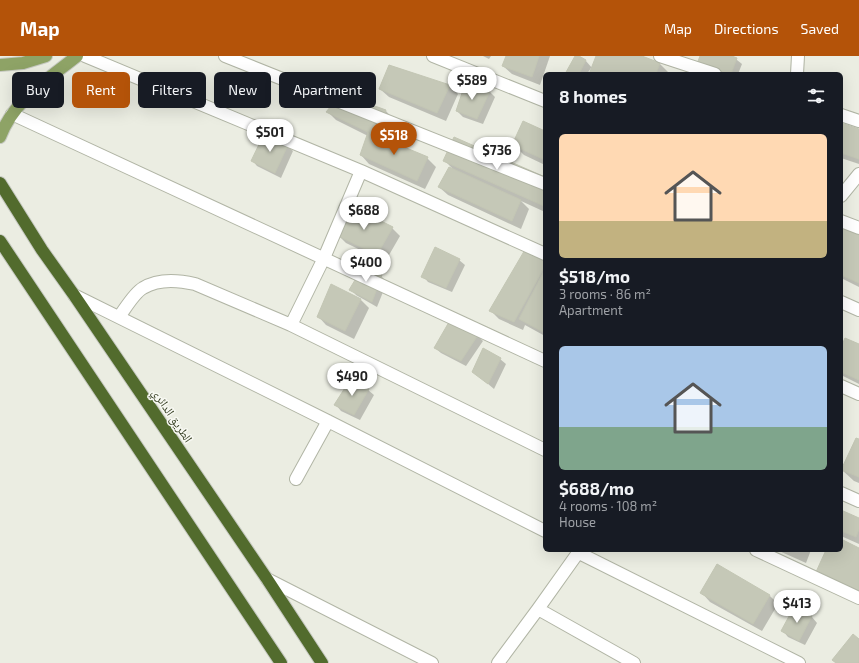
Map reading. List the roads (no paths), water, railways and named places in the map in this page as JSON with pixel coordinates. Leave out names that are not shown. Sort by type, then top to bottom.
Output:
[{"type":"highway","name":"الطريق الدائري","points":[[0,183],[42,250],[267,579],[322,663]]},
{"type":"highway","points":[[0,241],[281,663]]},
{"type":"main road","points":[[0,64],[23,63],[46,56]]},
{"type":"main road","points":[[0,138],[12,114],[29,94],[77,56]]},
{"type":"street","points":[[85,56],[361,171],[543,253]]},
{"type":"street","points":[[225,56],[543,183]]},
{"type":"street","points":[[433,56],[543,100]]},
{"type":"street","points":[[660,56],[709,72]]},
{"type":"street","points":[[797,72],[798,56]]},
{"type":"street","points":[[12,114],[543,360]]},
{"type":"street","points":[[843,116],[859,121]]},
{"type":"street","points":[[291,325],[324,258],[361,171]]},
{"type":"street","points":[[843,194],[859,174]]},
{"type":"street","points":[[843,222],[859,228]]},
{"type":"street","points":[[119,317],[142,288],[159,282],[179,280],[195,284],[291,325],[543,449]]},
{"type":"street","points":[[74,296],[328,421],[543,530]]},
{"type":"street","points":[[843,303],[859,310]]},
{"type":"street","points":[[843,387],[859,394]]},
{"type":"street","points":[[296,479],[328,421]]},
{"type":"street","points":[[843,494],[859,501]]},
{"type":"street","points":[[498,663],[579,552]]},
{"type":"street","points":[[582,552],[799,663]]},
{"type":"street","points":[[760,552],[859,598]]},
{"type":"street","points":[[267,579],[432,663]]},
{"type":"street","points":[[538,609],[634,663]]}]
